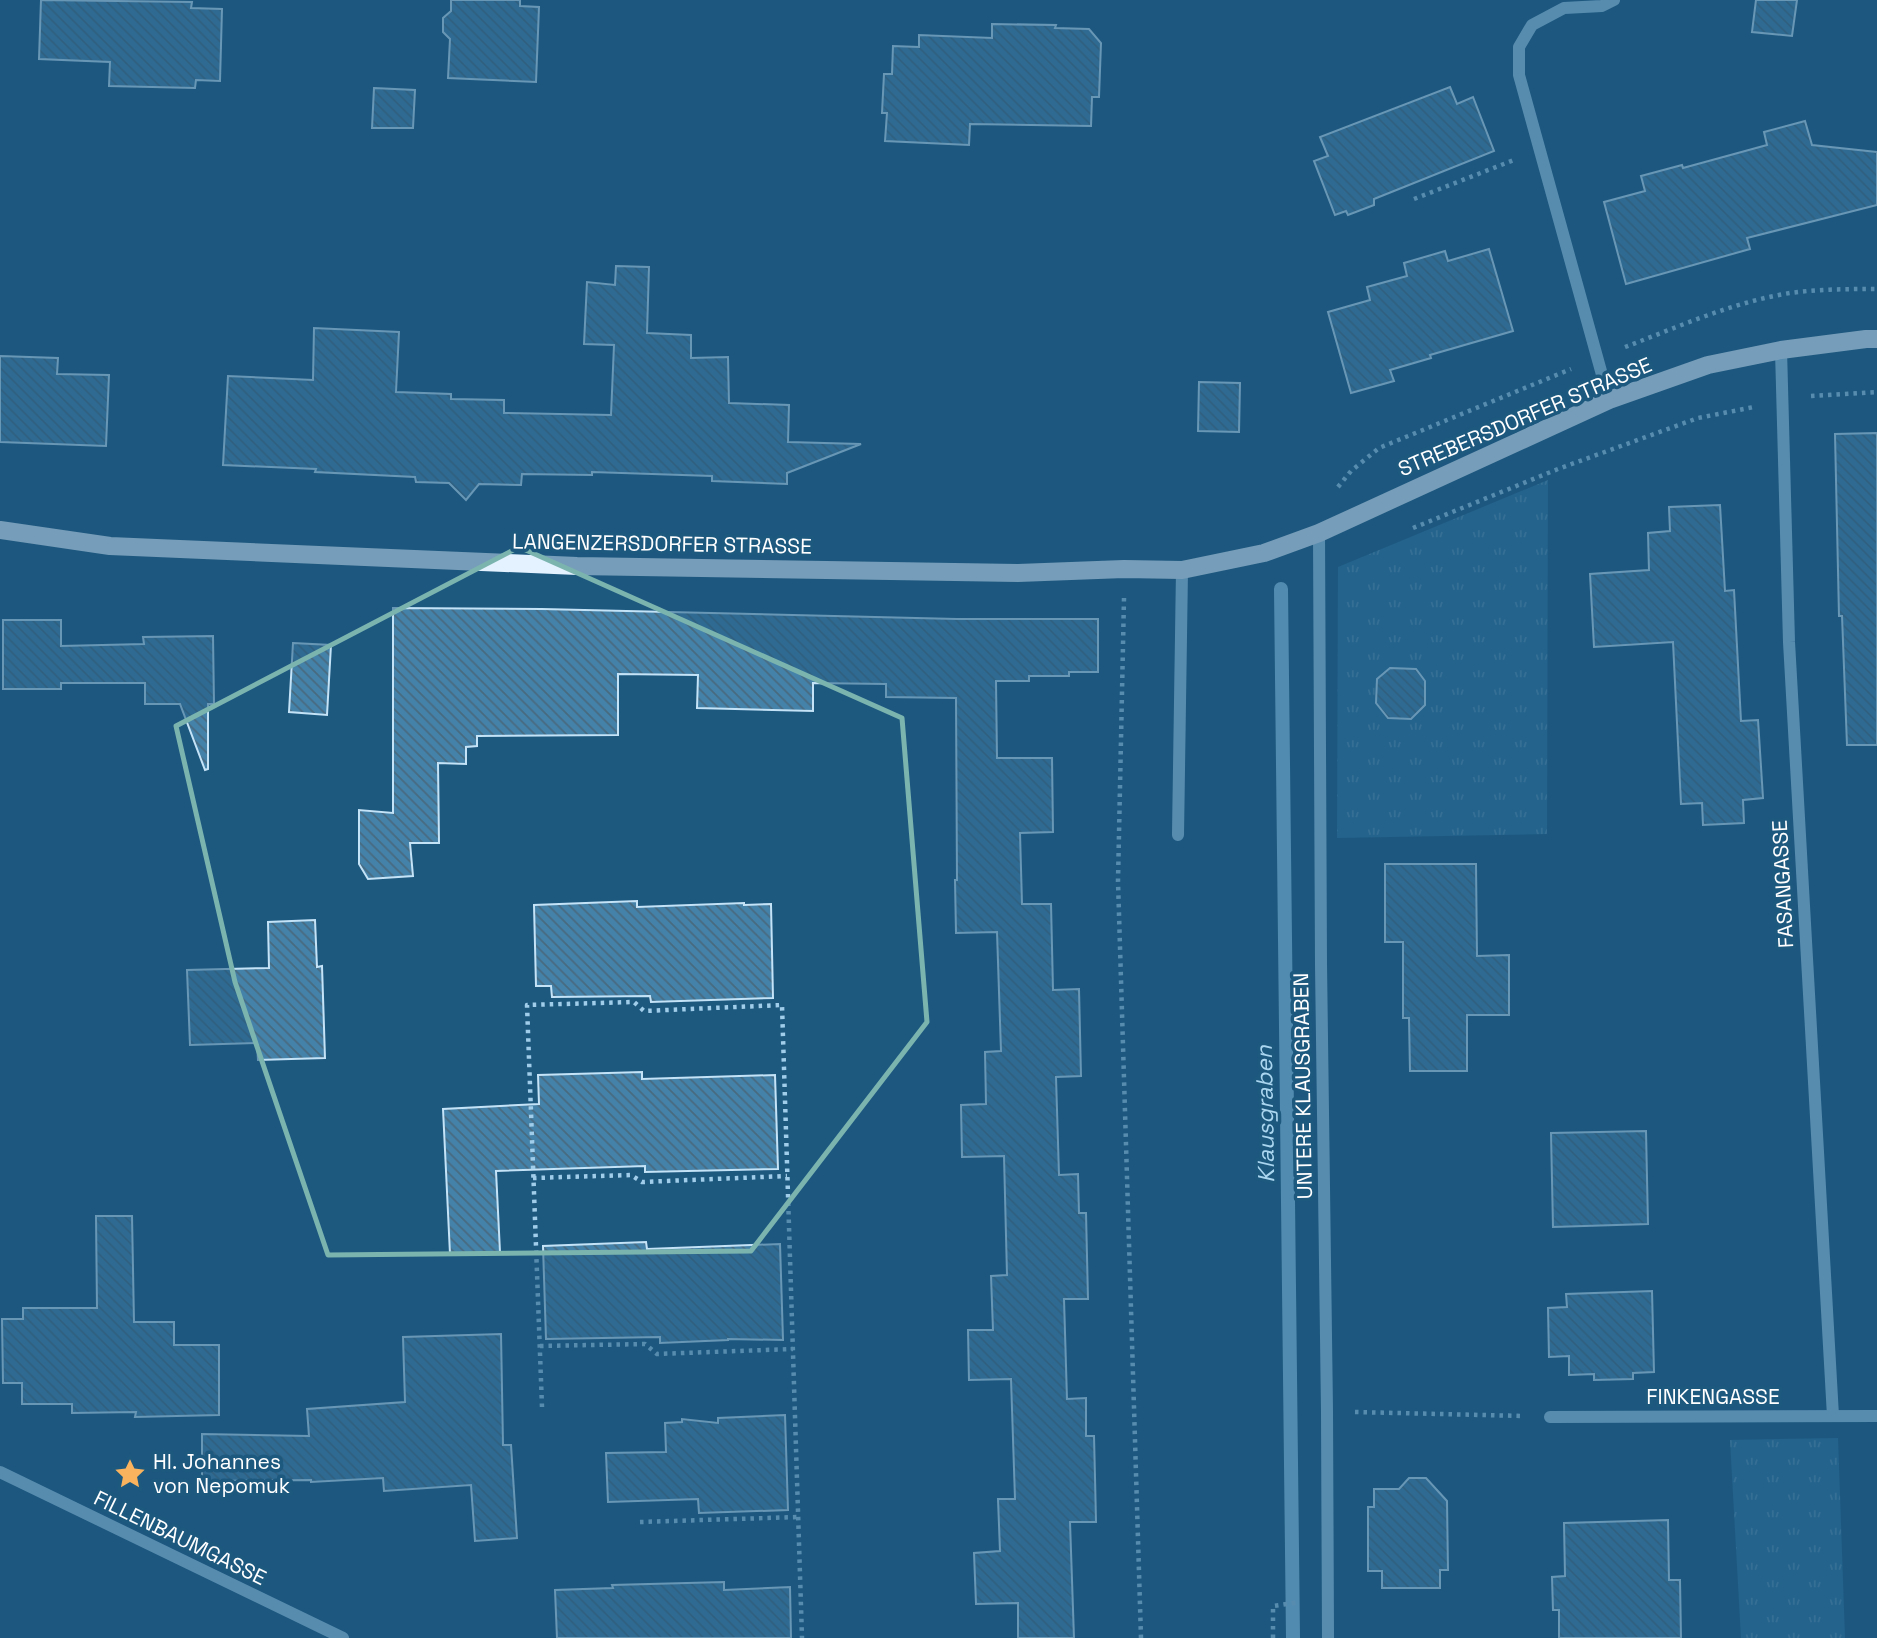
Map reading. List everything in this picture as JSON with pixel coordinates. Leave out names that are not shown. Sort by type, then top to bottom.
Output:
[{"type":"main road","name":"STREBERSDORFER STRASSE","points":[[1320,533],[1609,400],[1708,365],[1781,350],[1866,339],[1877,340]]},
{"type":"main road","name":"LANGENZERSDORFER STRASSE","points":[[0,530],[110,546],[577,566],[1018,573],[1182,570],[1264,553],[1320,533]]},
{"type":"street","points":[[1609,400],[1519,75],[1519,47],[1532,25],[1564,8],[1602,6],[1614,0]]},
{"type":"street","name":"FASANGASSE","points":[[1781,350],[1789,642],[1833,1416]]},
{"type":"street","name":"UNTERE KLAUSGRABEN","points":[[1320,533],[1328,1638]]},
{"type":"street","points":[[1178,835],[1182,570]]},
{"type":"street","name":"FINKENGASSE","points":[[1550,1417],[1877,1416]]},
{"type":"street","name":"FILLENBAUMGASSE","points":[[0,1472],[343,1638]]},
{"type":"path","points":[[1414,198],[1540,151]]},
{"type":"path","points":[[1407,531],[1558,469],[1698,418],[1801,397],[1877,392]]},
{"type":"path","points":[[1124,569],[1118,881],[1141,1638]]},
{"type":"path","points":[[542,1407],[527,1005],[634,1002],[644,1011],[782,1005],[802,1638]]},
{"type":"path","points":[[533,1178],[631,1175],[642,1182],[787,1176]]},
{"type":"path","points":[[540,1346],[645,1344],[657,1354],[793,1349]]},
{"type":"path","points":[[1327,1411],[1550,1417]]},
{"type":"path","points":[[640,1522],[798,1517]]},
{"type":"path","points":[[1273,1638],[1273,1606],[1300,1602]]},
{"type":"highlighted area","points":[[519,547],[902,718],[927,1022],[751,1251],[328,1255],[235,982],[176,726]]},
{"type":"green space","points":[[1548,480],[1547,834],[1337,838],[1338,567]]},
{"type":"green space","points":[[1838,1438],[1845,1638],[1741,1638],[1730,1440]]},
{"type":"building","points":[[41,0],[192,2],[191,8],[222,9],[220,81],[196,80],[195,88],[109,86],[110,62],[39,59]]},
{"type":"building","points":[[451,0],[520,0],[520,6],[539,7],[536,82],[448,78],[450,39],[443,32],[443,18],[451,11]]},
{"type":"building","points":[[1756,0],[1797,0],[1792,36],[1752,32]]},
{"type":"building","points":[[992,24],[1056,25],[1055,28],[1089,29],[1101,43],[1099,97],[1092,97],[1091,126],[970,124],[969,145],[885,141],[887,113],[882,113],[884,74],[892,74],[893,46],[919,47],[919,35],[992,38]]},
{"type":"building","points":[[1450,87],[1457,104],[1473,97],[1494,151],[1374,199],[1374,205],[1348,215],[1346,211],[1335,215],[1314,161],[1328,156],[1320,137]]},
{"type":"building","points":[[374,88],[415,90],[413,128],[372,128]]},
{"type":"building","points":[[1805,121],[1812,145],[1877,152],[1877,205],[1747,238],[1750,249],[1626,284],[1604,202],[1645,191],[1641,176],[1682,165],[1683,168],[1767,145],[1764,132]]},
{"type":"building","points":[[1489,249],[1513,331],[1430,355],[1431,358],[1390,370],[1394,381],[1351,393],[1328,312],[1370,300],[1367,287],[1407,276],[1404,263],[1445,251],[1448,261]]},
{"type":"building","points":[[616,266],[649,267],[647,333],[691,335],[691,358],[728,357],[729,403],[789,405],[788,442],[861,444],[787,473],[787,484],[712,481],[712,476],[592,472],[592,475],[522,474],[521,485],[479,484],[466,500],[449,483],[416,482],[415,477],[223,465],[228,376],[313,380],[314,328],[399,332],[396,392],[451,394],[451,399],[504,400],[504,413],[611,415],[614,345],[584,344],[587,282],[615,285]]},
{"type":"building","points":[[0,356],[58,358],[57,374],[109,375],[106,446],[0,442]]},
{"type":"building","points":[[1199,382],[1240,383],[1239,432],[1198,431]]},
{"type":"building","points":[[1877,433],[1877,745],[1847,745],[1842,616],[1839,616],[1835,434]]},
{"type":"building","points":[[1720,505],[1725,591],[1734,590],[1741,721],[1758,720],[1763,798],[1743,800],[1744,823],[1703,825],[1702,803],[1681,804],[1673,642],[1594,647],[1590,574],[1649,570],[1648,533],[1670,531],[1669,507]]},
{"type":"building","points":[[393,608],[957,619],[1098,619],[1098,672],[1069,672],[1069,676],[1029,676],[1029,681],[996,681],[997,758],[1052,758],[1053,832],[1020,833],[1022,904],[1051,904],[1053,990],[1079,989],[1081,1076],[1056,1077],[1059,1175],[1078,1174],[1079,1213],[1086,1213],[1088,1299],[1064,1299],[1067,1399],[1086,1398],[1086,1436],[1094,1436],[1096,1522],[1070,1522],[1074,1638],[1018,1638],[1018,1603],[976,1604],[974,1553],[1000,1551],[998,1499],[1015,1499],[1011,1379],[969,1380],[968,1330],[993,1330],[991,1276],[1007,1275],[1004,1156],[962,1157],[961,1105],[986,1104],[985,1052],[1001,1051],[997,932],[956,933],[956,698],[886,697],[886,684],[813,683],[813,711],[697,708],[698,675],[618,674],[618,735],[477,736],[477,746],[466,747],[466,764],[438,763],[439,843],[410,843],[413,876],[368,879],[359,864],[359,810],[393,813]]},
{"type":"building","points":[[3,620],[61,620],[61,646],[144,644],[143,637],[213,636],[214,704],[208,704],[208,769],[205,770],[180,704],[145,704],[145,683],[61,683],[61,689],[3,689]]},
{"type":"building","points":[[293,643],[331,645],[327,715],[289,712]]},
{"type":"building","points":[[1390,668],[1416,669],[1425,681],[1425,705],[1411,719],[1388,718],[1376,703],[1377,679]]},
{"type":"building","points":[[1385,864],[1476,864],[1477,956],[1509,955],[1509,1015],[1467,1015],[1467,1071],[1410,1071],[1409,1018],[1403,1018],[1403,942],[1385,942]]},
{"type":"building","points":[[637,901],[637,907],[771,904],[773,998],[651,1002],[650,996],[552,997],[551,986],[536,986],[534,905]]},
{"type":"building","points":[[315,920],[317,967],[322,966],[325,1058],[258,1060],[257,1043],[190,1045],[187,970],[269,968],[268,922]]},
{"type":"building","points":[[642,1072],[642,1079],[775,1075],[778,1169],[645,1172],[645,1166],[496,1171],[500,1252],[450,1254],[443,1109],[539,1104],[538,1075]]},
{"type":"building","points":[[1646,1131],[1648,1224],[1553,1227],[1551,1133]]},
{"type":"building","points":[[96,1216],[132,1216],[134,1322],[174,1322],[174,1345],[219,1345],[219,1415],[135,1417],[136,1412],[72,1413],[72,1404],[22,1404],[22,1383],[3,1383],[2,1319],[23,1319],[23,1308],[97,1308]]},
{"type":"building","points":[[646,1242],[647,1249],[780,1244],[783,1340],[728,1339],[660,1343],[660,1337],[546,1339],[543,1246]]},
{"type":"building","points":[[1652,1291],[1654,1372],[1633,1373],[1633,1379],[1594,1380],[1594,1374],[1569,1375],[1569,1356],[1549,1357],[1548,1308],[1567,1307],[1566,1294]]},
{"type":"building","points":[[501,1334],[503,1445],[511,1445],[517,1538],[475,1541],[471,1485],[384,1491],[383,1478],[311,1482],[202,1481],[202,1434],[309,1436],[307,1409],[405,1402],[403,1337]]},
{"type":"building","points":[[785,1415],[788,1510],[699,1513],[698,1499],[608,1502],[606,1453],[666,1452],[665,1423],[682,1422],[682,1419],[718,1423],[718,1418]]},
{"type":"building","points":[[1409,1478],[1426,1478],[1447,1501],[1448,1570],[1440,1570],[1440,1588],[1382,1588],[1382,1571],[1368,1571],[1368,1507],[1374,1507],[1374,1489],[1399,1489]]},
{"type":"building","points":[[1668,1520],[1669,1580],[1680,1580],[1681,1638],[1559,1638],[1559,1610],[1553,1610],[1552,1577],[1565,1576],[1564,1523]]},
{"type":"building","points":[[724,1582],[724,1590],[790,1587],[791,1638],[557,1638],[555,1590],[613,1588],[612,1585]]},
{"type":"waterway","name":"Klausgraben","points":[[1281,589],[1293,1638]]},
{"type":"place","name":"Hl. Johannes von Nepomuk","points":[[130,1474]]}]
